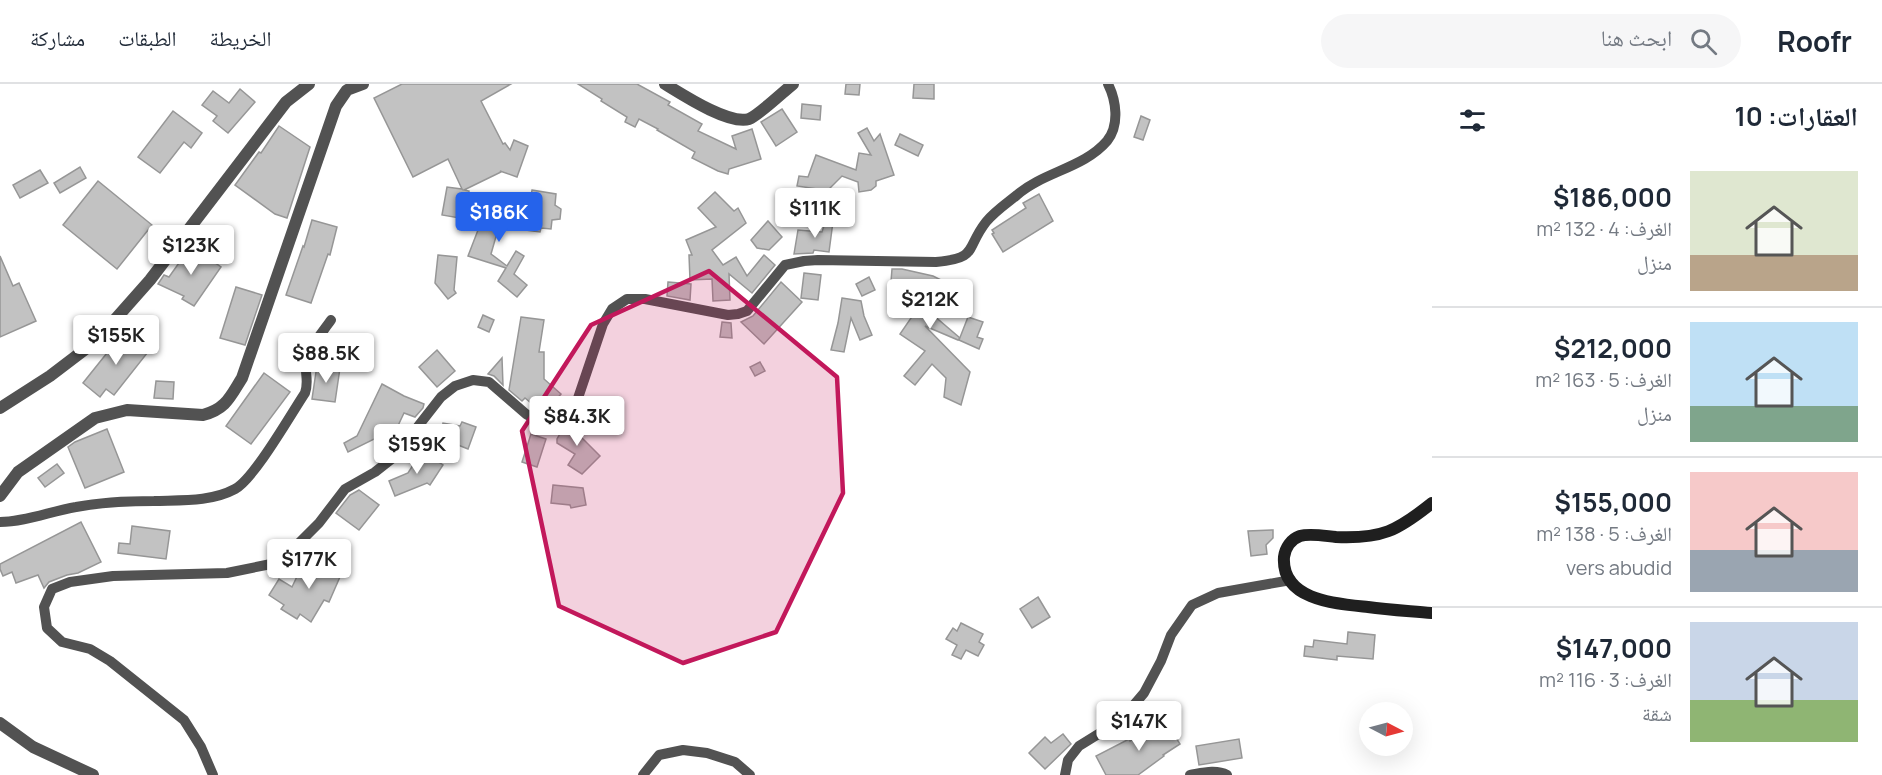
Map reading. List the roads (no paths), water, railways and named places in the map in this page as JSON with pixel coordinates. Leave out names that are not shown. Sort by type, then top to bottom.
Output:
[{"type":"main road","points":[[1432,503],[1395,530],[1374,536],[1306,535],[1298,537],[1285,551],[1284,566],[1291,580],[1304,593],[1317,600],[1338,605],[1432,613]]},
{"type":"street","points":[[0,408],[50,376],[96,341],[150,280],[286,102],[309,84]]},
{"type":"street","points":[[0,496],[18,472],[95,418],[127,410],[203,414],[214,412],[226,404],[242,378],[336,106],[347,90],[363,84]]},
{"type":"street","points":[[665,84],[699,104],[737,120],[751,118],[792,84]]},
{"type":"street","points":[[213,775],[201,747],[184,720],[110,661],[90,649],[62,642],[47,628],[44,608],[52,590],[70,582],[113,576],[227,573],[270,564],[297,545],[319,523],[345,489],[375,472],[394,457],[441,398],[455,386],[473,380],[489,382],[526,414],[539,421],[555,421],[568,416],[576,404],[603,324],[612,309],[627,299],[645,299],[728,315],[738,314],[747,310],[785,265],[818,260],[954,260],[969,253],[986,223],[1019,192],[1090,155],[1108,139],[1116,116],[1113,94],[1108,84]]},
{"type":"street","points":[[0,522],[29,519],[74,507],[108,502],[214,497],[236,488],[249,477],[305,393],[308,384],[306,365],[309,352],[331,320]]},
{"type":"street","points":[[1065,775],[1068,760],[1079,746],[1121,720],[1144,693],[1161,662],[1172,635],[1192,605],[1218,592],[1291,580]]},
{"type":"street","points":[[0,723],[33,747],[93,775]]},
{"type":"street","points":[[643,775],[659,755],[682,750],[707,753],[735,762],[750,775]]},
{"type":"street","points":[[1190,775],[1215,771],[1227,775]]}]
